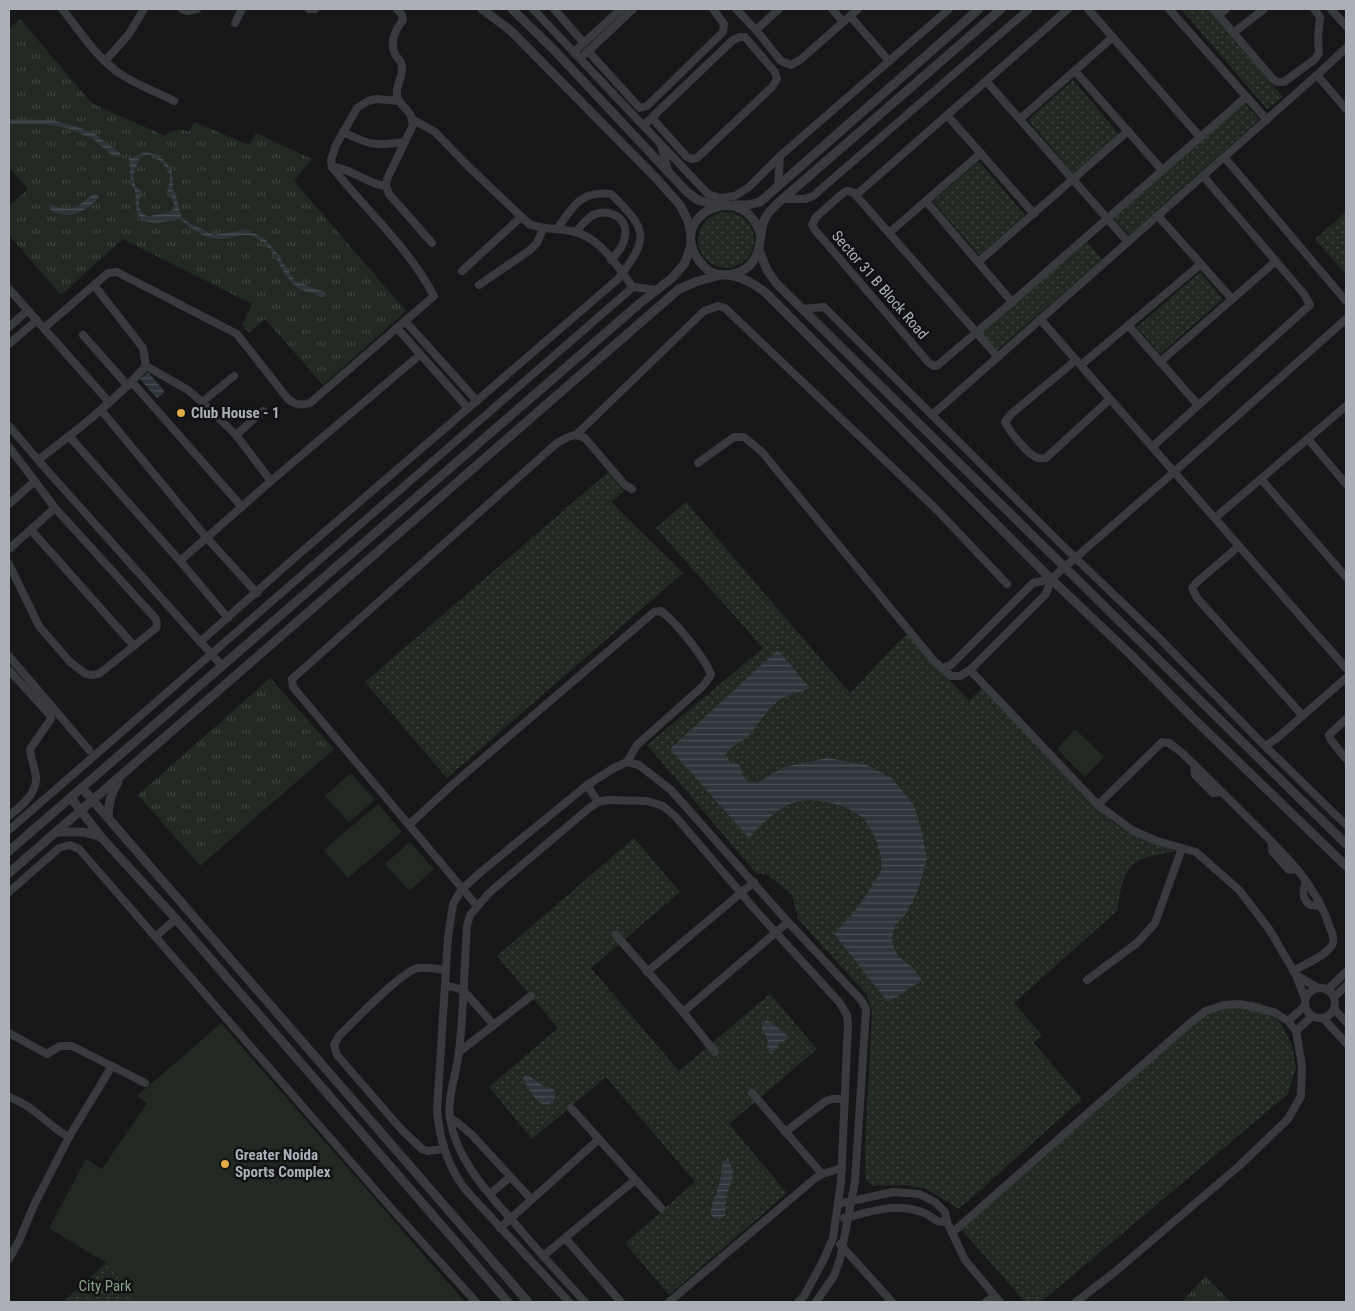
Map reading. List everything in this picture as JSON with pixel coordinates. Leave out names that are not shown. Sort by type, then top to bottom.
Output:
[{"type":"street","points":[[62,9],[96,52],[122,76],[174,101]]},
{"type":"street","points":[[106,61],[129,34],[144,9]]},
{"type":"street","points":[[182,9],[187,11],[197,9]]},
{"type":"street","points":[[235,23],[242,9]]},
{"type":"street","points":[[309,9],[315,9]]},
{"type":"street","points":[[397,9],[402,15],[402,20],[395,30],[393,38],[396,56],[402,62],[402,75],[396,92],[399,102],[409,111],[413,125],[387,179],[386,186],[389,194],[432,243]]},
{"type":"street","points":[[482,9],[511,31],[655,177],[680,205],[688,221],[691,241],[697,260],[710,271],[740,277],[750,281],[766,293],[1050,579],[1129,653],[1346,866]]},
{"type":"street","points":[[512,9],[525,20],[693,196],[698,200],[746,211],[756,222],[760,236]]},
{"type":"street","points":[[533,9],[708,194],[720,198],[735,196],[749,187],[780,156],[949,9]]},
{"type":"street","points":[[554,9],[584,42]]},
{"type":"street","points":[[574,52],[621,9]]},
{"type":"street","points":[[581,59],[633,9]]},
{"type":"street","points":[[588,52],[637,105],[644,108],[723,32],[724,24],[712,9]]},
{"type":"street","points":[[736,9],[756,30],[780,62],[791,65],[800,60],[858,9]]},
{"type":"street","points":[[756,30],[779,9]]},
{"type":"street","points":[[832,9],[843,22]]},
{"type":"street","points":[[9,851],[672,278],[685,263],[695,223],[703,214],[723,205],[748,205],[760,202],[979,9]]},
{"type":"street","points":[[1002,9],[782,199],[764,219],[760,236],[760,250],[767,270],[776,283],[802,309],[1346,844]]},
{"type":"street","points":[[782,199],[806,199],[814,196],[1029,9]]},
{"type":"street","name":"Sector 31 B Block Road","points":[[1068,9],[856,195],[850,191],[842,194],[816,217],[812,225],[929,363],[934,366],[938,365],[1012,302],[1246,97]]},
{"type":"street","points":[[1088,9],[1200,137]]},
{"type":"street","points":[[1169,9],[1267,120]]},
{"type":"street","points":[[1213,9],[1272,78],[1278,82],[1284,82],[1315,59],[1319,53],[1320,17],[1314,9]]},
{"type":"street","points":[[1219,16],[1226,9]]},
{"type":"street","points":[[1233,33],[1264,9]]},
{"type":"street","points":[[1332,9],[1346,26]]},
{"type":"street","points":[[850,16],[889,61]]},
{"type":"street","points":[[644,125],[733,40],[740,37],[745,37],[775,72],[777,79],[772,87],[697,158],[692,160],[687,157],[652,118]]},
{"type":"street","points":[[1020,119],[1113,37]]},
{"type":"street","points":[[932,415],[1225,158],[1346,48]]},
{"type":"street","points":[[1075,71],[1162,170]]},
{"type":"street","points":[[1318,75],[1346,109]]},
{"type":"street","points":[[986,81],[1128,242]]},
{"type":"street","points":[[44,328],[108,273],[117,272],[237,334],[288,399],[295,404],[304,405],[310,403],[434,296],[422,275],[394,238],[332,167],[331,160],[343,132],[357,108],[368,101],[376,99],[399,102]]},
{"type":"street","points":[[948,115],[1034,214]]},
{"type":"street","points":[[412,119],[435,132],[529,224],[543,228],[576,232],[587,236],[601,247],[633,287],[657,290]]},
{"type":"street","points":[[978,262],[1128,131]]},
{"type":"street","points":[[343,132],[366,143],[378,145],[406,142]]},
{"type":"street","points":[[661,143],[668,170]]},
{"type":"street","points":[[889,233],[981,153]]},
{"type":"street","points":[[778,186],[780,156]]},
{"type":"street","points":[[1225,158],[1346,301]]},
{"type":"street","points":[[332,167],[343,168],[376,185],[386,186]]},
{"type":"street","points":[[1152,446],[1310,305],[1304,294],[1203,176]]},
{"type":"street","points":[[200,642],[618,279],[634,260],[641,244],[642,234],[639,226],[611,194],[593,193],[583,198],[572,208],[557,229]]},
{"type":"street","points":[[856,195],[998,357]]},
{"type":"street","points":[[926,201],[1012,302]]},
{"type":"street","points":[[576,232],[594,214],[615,214],[622,220],[626,231],[621,248],[611,260]]},
{"type":"street","points":[[1158,216],[1232,299]]},
{"type":"street","points":[[462,272],[521,217]]},
{"type":"street","points":[[479,284],[530,250],[537,242],[543,228]]},
{"type":"street","points":[[9,873],[680,289],[698,281],[745,270],[756,258],[760,250]]},
{"type":"street","points":[[1160,362],[1276,261]]},
{"type":"street","points":[[1110,399],[1046,458],[1039,459],[1033,456],[1008,430],[1005,422],[1011,414],[1128,325],[1201,264]]},
{"type":"street","points":[[94,285],[143,348],[146,366]]},
{"type":"street","points":[[9,830],[633,287]]},
{"type":"street","points":[[9,289],[109,402]]},
{"type":"street","points":[[477,906],[293,687],[292,679],[558,443],[577,434],[704,311],[718,306],[726,308],[937,510],[1007,584]]},
{"type":"street","points":[[802,309],[824,306],[1075,558],[1158,637],[1346,825]]},
{"type":"street","points":[[9,327],[28,310]]},
{"type":"street","points":[[943,668],[951,665],[1033,583],[1050,579],[1065,567],[1346,319]]},
{"type":"street","points":[[9,342],[37,320]]},
{"type":"street","points":[[1040,320],[1346,668]]},
{"type":"street","points":[[405,321],[477,401]]},
{"type":"street","points":[[1128,325],[1198,405]]},
{"type":"street","points":[[397,328],[468,408]]},
{"type":"street","points":[[83,335],[242,507]]},
{"type":"street","points":[[180,561],[415,359]]},
{"type":"street","points":[[38,460],[101,410],[130,384],[146,366]]},
{"type":"street","points":[[146,366],[188,390],[202,402],[236,435],[271,481]]},
{"type":"street","points":[[202,402],[234,376]]},
{"type":"street","points":[[1215,518],[1346,406]]},
{"type":"street","points":[[101,410],[206,537],[257,594]]},
{"type":"street","points":[[236,435],[263,411]]},
{"type":"street","points":[[9,426],[222,666]]},
{"type":"street","points":[[577,434],[585,438],[625,485],[632,489]]},
{"type":"street","points":[[69,436],[228,618]]},
{"type":"street","points":[[698,463],[734,437],[744,436],[762,452],[934,661],[955,677],[970,670],[1046,594],[1050,579]]},
{"type":"street","points":[[1308,439],[1346,483]]},
{"type":"street","points":[[9,447],[55,508],[156,619],[156,628],[99,674],[86,674],[70,662],[39,626],[9,564]]},
{"type":"street","points":[[1261,479],[1346,577]]},
{"type":"street","points":[[9,504],[35,481]]},
{"type":"street","points":[[9,549],[55,508]]},
{"type":"street","points":[[31,530],[134,646]]},
{"type":"street","points":[[1239,546],[1192,588],[1197,598],[1302,716]]},
{"type":"street","points":[[410,824],[452,785],[654,612],[661,610],[708,665],[711,675],[703,686],[638,745],[627,762],[587,785],[482,871],[462,890],[453,904],[446,970],[437,1111],[438,1126],[444,1149],[454,1174],[464,1188],[569,1302]]},
{"type":"street","points":[[9,656],[89,750]]},
{"type":"street","points":[[9,670],[50,715],[50,719],[30,749],[36,776],[35,784],[26,800],[9,816]]},
{"type":"street","points":[[970,670],[1098,805],[1132,830],[1154,840],[1196,852],[1239,890],[1269,929],[1294,973],[1312,1016]]},
{"type":"street","points":[[1267,748],[1274,745],[1276,739],[1346,678]]},
{"type":"street","points":[[1346,719],[1329,735],[1346,759]]},
{"type":"street","points":[[1098,805],[1162,742],[1169,742],[1175,747],[1194,764],[1195,775],[1213,793],[1222,792],[1272,842],[1272,852],[1288,870],[1297,869],[1306,881],[1303,892],[1304,899],[1310,905],[1321,906],[1334,941],[1320,956],[1294,973]]},
{"type":"street","points":[[627,762],[639,765],[671,790],[788,922],[862,1001],[866,1008],[855,1182],[840,1259],[834,1276],[816,1302]]},
{"type":"street","points":[[108,818],[108,809],[113,790],[123,773]]},
{"type":"street","points":[[587,785],[598,802]]},
{"type":"street","points":[[82,788],[528,1302]]},
{"type":"street","points":[[663,806],[671,790]]},
{"type":"street","points":[[71,798],[101,837],[176,919],[508,1302]]},
{"type":"street","points":[[585,1302],[510,1218],[473,1173],[459,1149],[450,1118],[450,1104],[459,1052],[467,926],[470,915],[498,885],[598,802],[627,800],[647,801],[663,806],[675,816],[776,933],[839,1002],[846,1015],[848,1024],[842,1168],[833,1238],[824,1262],[804,1296],[798,1302]]},
{"type":"street","points":[[56,832],[84,832],[101,837]]},
{"type":"street","points":[[9,892],[59,848],[70,845],[79,849],[386,1204],[476,1302]]},
{"type":"street","points":[[1087,980],[1137,943],[1155,922],[1182,848]]},
{"type":"street","points":[[647,972],[754,882]]},
{"type":"street","points":[[156,936],[176,919]]},
{"type":"street","points":[[683,1012],[788,922]]},
{"type":"street","points":[[616,935],[716,1052]]},
{"type":"street","points":[[444,1149],[428,1151],[422,1149],[401,1129],[337,1055],[334,1045],[339,1036],[412,970],[418,968],[446,970]]},
{"type":"street","points":[[1327,990],[1346,972]]},
{"type":"street","points":[[1294,973],[1318,988],[1327,990],[1334,997],[1334,1010],[1346,1022]]},
{"type":"street","points":[[445,985],[463,990],[494,1025]]},
{"type":"street","points":[[1334,997],[1346,986]]},
{"type":"street","points":[[1288,1021],[1305,1003],[1310,992],[1318,988]]},
{"type":"street","points":[[459,1052],[531,996]]},
{"type":"street","points":[[952,1233],[1206,1011],[1224,1005],[1240,1004],[1274,1012],[1288,1021],[1296,1031],[1302,1066],[1301,1096],[1288,1119],[1239,1166],[1116,1271],[1076,1302]]},
{"type":"street","points":[[1323,1018],[1334,1010]]},
{"type":"street","points":[[1312,1016],[1323,1018],[1346,1043]]},
{"type":"street","points":[[1296,1031],[1312,1016]]},
{"type":"street","points":[[9,1033],[44,1054],[49,1054],[66,1044],[145,1083]]},
{"type":"street","points":[[9,1259],[12,1245],[69,1137],[112,1066]]},
{"type":"street","points":[[752,1093],[822,1174]]},
{"type":"street","points":[[9,1097],[33,1108],[53,1128],[69,1137]]},
{"type":"street","points":[[785,1132],[826,1101],[845,1099]]},
{"type":"street","points":[[571,1108],[661,1208]]},
{"type":"street","points":[[450,1118],[464,1127],[531,1199]]},
{"type":"street","points":[[500,1228],[599,1139]]},
{"type":"street","points":[[669,1302],[805,1186],[822,1174],[842,1168]]},
{"type":"street","points":[[490,1194],[510,1176]]},
{"type":"street","points":[[543,1256],[635,1180]]},
{"type":"street","points":[[838,1204],[893,1192],[919,1194],[936,1202],[946,1212],[947,1222],[965,1260],[997,1299],[986,1302]]},
{"type":"street","points":[[835,1220],[879,1208],[890,1207],[924,1213],[938,1222],[947,1222]]},
{"type":"street","points":[[565,1238],[621,1302]]},
{"type":"street","points":[[833,1238],[843,1246],[888,1301]]},
{"type":"green space","points":[[1181,9],[1208,9],[1283,97],[1267,109]]},
{"type":"green space","points":[[20,19],[89,100],[96,105],[165,136],[176,130],[189,132],[194,122],[249,145],[256,133],[312,159],[294,181],[406,311],[323,385],[265,319],[249,333],[242,325],[252,304],[123,239],[61,295],[9,235],[9,206],[28,189],[9,167],[9,29]]},
{"type":"green space","points":[[1073,80],[1119,134],[1073,173],[1028,120]]},
{"type":"green space","points":[[1244,102],[1259,120],[1129,235],[1113,218]]},
{"type":"green space","points":[[979,161],[1025,215],[979,255],[933,201]]},
{"type":"green space","points":[[721,212],[731,212],[746,220],[752,229],[754,240],[752,251],[746,260],[731,268],[721,268],[710,263],[703,256],[698,245],[698,235],[703,224],[710,217]]},
{"type":"green space","points":[[1346,212],[1346,275],[1315,239]]},
{"type":"green space","points":[[1087,242],[1102,259],[996,351],[981,333]]},
{"type":"green space","points":[[1200,272],[1223,299],[1160,354],[1137,327]]},
{"type":"green space","points":[[608,472],[624,491],[611,502],[683,573],[447,778],[365,682]]},
{"type":"green space","points":[[686,502],[850,693],[906,634],[969,701],[983,687],[1113,823],[1139,838],[1176,851],[1147,857],[1133,865],[1125,876],[1117,911],[1014,1003],[1042,1035],[1034,1043],[1082,1099],[959,1209],[927,1189],[906,1185],[873,1186],[865,1179],[872,1011],[867,995],[798,919],[792,895],[768,875],[756,873],[647,745],[763,648],[656,528]]},
{"type":"green space","points":[[270,678],[334,749],[200,866],[138,795]]},
{"type":"green space","points":[[1075,729],[1104,757],[1085,777],[1057,749]]},
{"type":"green space","points":[[351,773],[375,800],[349,822],[325,796]]},
{"type":"green space","points":[[378,804],[402,832],[348,878],[324,850]]},
{"type":"green space","points":[[634,838],[680,892],[591,968],[679,1071],[770,994],[817,1049],[729,1124],[787,1193],[669,1295],[625,1243],[695,1182],[606,1077],[532,1139],[489,1087],[558,1028],[497,956]]},
{"type":"green space","points":[[410,842],[434,869],[409,891],[385,864]]},
{"type":"green space","points":[[1238,1000],[1261,1003],[1280,1022],[1292,1045],[1296,1068],[1288,1094],[1041,1302],[1025,1302],[961,1229],[1205,1009],[1219,1002]]},
{"type":"green space","name":"Greater Noida Sports Complex","points":[[221,1023],[465,1302],[140,1302],[106,1263],[49,1228],[86,1159],[102,1169],[147,1103],[137,1096]]},
{"type":"green space","name":"City Park","points":[[106,1263],[140,1302],[63,1302]]},
{"type":"green space","points":[[1205,1276],[1231,1302],[1182,1302]]},
{"type":"shaded area","points":[[9,119],[50,120],[68,124],[92,132],[121,154],[120,157],[112,155],[93,139],[67,128],[43,124],[10,124]]},
{"type":"shaded area","points":[[146,152],[163,159],[172,170],[173,191],[181,216],[189,223],[214,235],[242,230],[256,234],[265,239],[276,252],[295,281],[324,292],[325,296],[322,297],[299,289],[294,285],[271,251],[255,237],[241,235],[216,239],[194,230],[180,219],[155,223],[144,221],[137,214],[135,191],[131,183],[129,158]],"holes":[[[149,155],[164,164],[169,173],[170,179],[167,190],[174,205],[170,211],[149,217],[140,210],[141,192],[135,185],[133,176],[139,159],[142,156]]]},
{"type":"shaded area","points":[[94,194],[99,196],[96,201],[75,214],[59,214],[49,208],[50,204],[67,209],[71,208],[79,205]]},
{"type":"shaded area","points":[[148,372],[165,392],[157,398],[140,379]]},
{"type":"shaded area","points":[[778,650],[809,687],[784,697],[776,703],[750,734],[727,752],[725,756],[730,762],[739,764],[744,777],[749,782],[757,783],[784,767],[827,758],[867,765],[892,778],[914,806],[922,832],[927,859],[918,890],[906,914],[896,924],[892,937],[894,948],[899,957],[912,967],[922,980],[888,1002],[834,934],[861,902],[881,870],[879,848],[864,819],[852,811],[835,804],[816,801],[798,802],[790,804],[768,819],[749,838],[670,749]]},
{"type":"shaded area","points":[[766,1020],[788,1036],[772,1054],[769,1053],[767,1046],[768,1038],[761,1026]]},
{"type":"shaded area","points":[[528,1075],[545,1087],[554,1089],[555,1096],[553,1101],[543,1104],[535,1098],[523,1080],[524,1076]]},
{"type":"shaded area","points":[[728,1159],[734,1173],[726,1198],[725,1216],[719,1220],[710,1213],[720,1182],[722,1166],[724,1161]]},
{"type":"place","name":"Club House - 1","points":[[181,413]]},
{"type":"place","name":"Greater Noida Sports Complex","points":[[225,1164]]}]
